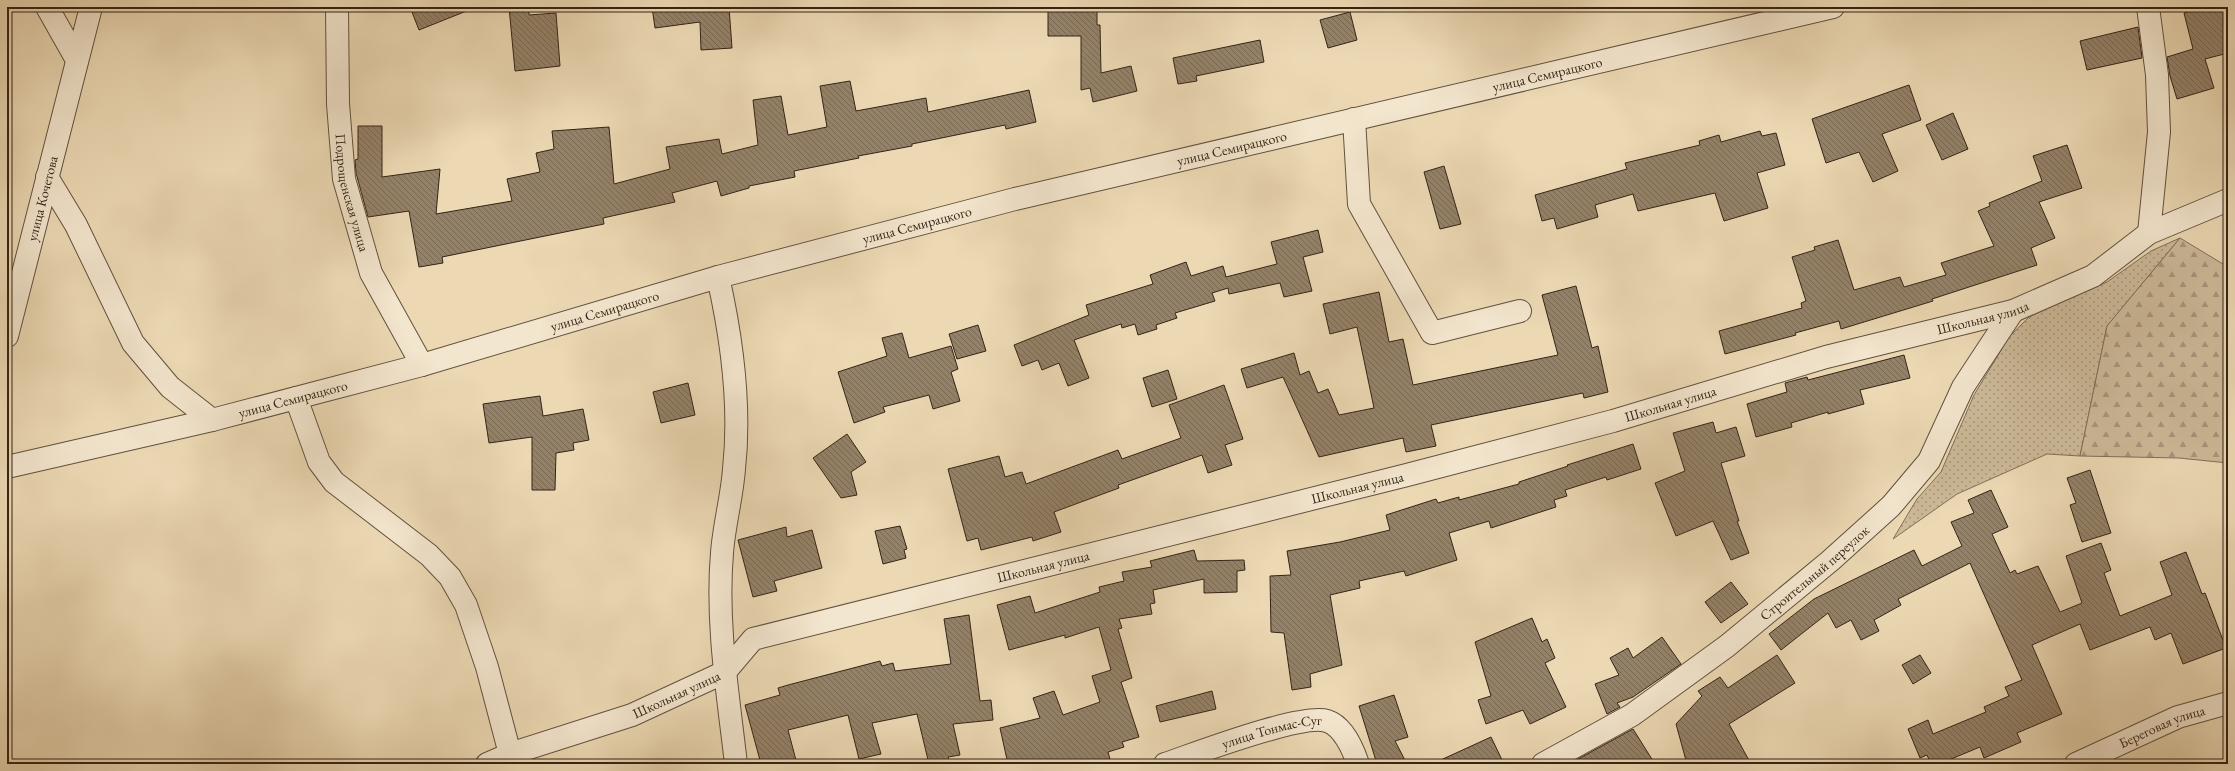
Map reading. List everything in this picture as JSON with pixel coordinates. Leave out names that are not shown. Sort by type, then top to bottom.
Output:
[{"type":"street","points":[[47,7],[77,60]]},
{"type":"street","name":"улица Кочетова","points":[[7,336],[91,7]]},
{"type":"street","name":"Подрощенская улица","points":[[337,7],[338,104],[344,179],[371,272],[422,365]]},
{"type":"street","name":"улица Семирацкого","points":[[7,467],[212,420],[422,365],[718,277],[1014,199],[1833,7]]},
{"type":"street","points":[[2148,7],[2157,75],[2159,132],[2149,233]]},
{"type":"street","points":[[1354,119],[1358,204],[1432,333],[1520,311]]},
{"type":"street","points":[[48,177],[76,225],[133,343],[170,387],[212,420]]},
{"type":"street","name":"Школьная улица","points":[[487,764],[510,754],[632,715],[726,672],[753,639],[1422,471],[1613,421],[1826,357],[2013,311],[2093,276],[2149,233],[2228,200]]},
{"type":"street","points":[[718,277],[728,319],[737,416],[734,469],[722,552],[720,606],[736,764]]},
{"type":"street","name":"Строительный переулок","points":[[1543,764],[1632,715],[1727,646],[1830,561],[1891,506],[1929,461],[1962,387],[2013,311]]},
{"type":"street","points":[[296,398],[319,462],[334,482],[429,555],[450,577],[466,605],[485,660],[510,754]]},
{"type":"street","name":"Береговая улица","points":[[2076,764],[2178,717],[2228,703]]},
{"type":"street","name":"улица Тонмас-Суг","points":[[1165,764],[1239,739],[1305,720],[1318,720],[1328,721],[1345,736],[1358,764]]},
{"type":"green space","points":[[2180,238],[2107,326],[2080,456],[2047,454],[1957,494],[1893,539],[1917,499],[1941,472],[1974,395],[2009,337],[2029,317],[2107,282],[2151,251]]},
{"type":"green space","points":[[2180,238],[2228,267],[2228,463],[2179,458],[2080,456],[2107,326]]},
{"type":"building","points":[[410,7],[474,7],[474,8],[419,30]]},
{"type":"building","points":[[509,7],[529,7],[529,15],[556,13],[560,66],[515,71]]},
{"type":"building","points":[[652,7],[729,7],[732,48],[701,50],[700,22],[655,28]]},
{"type":"building","points":[[1083,7],[1083,10],[1097,10],[1097,25],[1100,25],[1101,73],[1131,66],[1137,91],[1093,102],[1090,88],[1081,90],[1081,36],[1048,36],[1048,8]]},
{"type":"building","points":[[2208,7],[2223,7],[2228,26],[2228,53],[2205,59],[2214,88],[2177,99],[2170,76],[2167,57],[2193,49],[2184,13]]},
{"type":"building","points":[[1350,12],[1357,40],[1328,48],[1320,20]]},
{"type":"building","points":[[2138,27],[2142,58],[2087,70],[2080,41]]},
{"type":"building","points":[[1260,40],[1264,62],[1196,76],[1197,81],[1178,84],[1173,58]]},
{"type":"building","points":[[850,81],[856,111],[926,98],[928,112],[1029,90],[1036,122],[1006,129],[1005,125],[912,144],[912,146],[858,156],[859,158],[794,171],[795,177],[749,186],[749,188],[721,196],[717,181],[672,193],[675,202],[603,218],[604,224],[442,257],[443,263],[419,267],[409,211],[368,217],[356,173],[355,160],[358,159],[358,126],[382,126],[382,177],[440,169],[436,214],[512,201],[507,179],[540,172],[536,153],[554,149],[552,131],[609,127],[614,184],[670,169],[666,147],[719,139],[722,154],[758,145],[753,100],[781,96],[788,135],[827,127],[820,86]]},
{"type":"building","points":[[1909,85],[1921,120],[1882,134],[1898,171],[1873,182],[1859,152],[1826,163],[1812,119]]},
{"type":"building","points":[[1953,113],[1968,149],[1942,160],[1926,125]]},
{"type":"building","points":[[1760,131],[1762,136],[1776,133],[1785,165],[1757,173],[1768,208],[1724,221],[1715,193],[1638,211],[1633,194],[1595,205],[1598,217],[1557,229],[1554,218],[1542,221],[1535,195],[1627,169],[1625,163],[1700,145],[1699,141],[1719,135],[1721,142]]},
{"type":"building","points":[[2067,145],[2082,188],[2039,202],[2055,238],[2031,248],[2037,265],[1932,299],[1933,301],[1841,329],[1839,321],[1795,333],[1796,335],[1725,354],[1719,331],[1802,308],[1801,303],[1806,301],[1792,257],[1815,250],[1814,247],[1838,240],[1854,290],[1900,277],[1904,287],[1946,275],[1941,263],[1994,246],[1978,211],[1990,206],[1989,203],[2042,181],[2033,156]]},
{"type":"building","points":[[1444,166],[1461,224],[1440,229],[1424,172]]},
{"type":"building","points":[[1318,230],[1323,252],[1303,257],[1312,291],[1284,297],[1280,283],[1229,294],[1228,288],[1212,293],[1215,301],[1175,313],[1177,318],[1156,325],[1157,329],[1138,335],[1135,324],[1122,328],[1121,324],[1074,340],[1089,378],[1068,386],[1059,363],[1042,370],[1038,360],[1022,366],[1014,345],[1089,315],[1086,305],[1153,284],[1150,275],[1186,262],[1191,276],[1223,266],[1226,277],[1277,264],[1271,242]]},
{"type":"building","points":[[1576,286],[1592,348],[1598,346],[1608,392],[1584,398],[1583,393],[1431,425],[1436,446],[1406,452],[1403,438],[1319,457],[1283,377],[1247,388],[1241,369],[1294,353],[1300,375],[1309,371],[1318,393],[1328,389],[1339,415],[1374,408],[1357,327],[1330,334],[1323,304],[1379,292],[1389,342],[1403,339],[1413,385],[1558,355],[1542,295]]},
{"type":"building","points":[[978,325],[986,351],[957,359],[949,334]]},
{"type":"building","points":[[902,333],[909,358],[951,346],[958,369],[951,372],[960,401],[933,409],[929,395],[883,407],[885,412],[854,423],[838,372],[887,356],[882,338]]},
{"type":"building","points":[[1904,355],[1910,378],[1860,390],[1864,404],[1828,414],[1828,412],[1791,423],[1792,427],[1756,437],[1747,404],[1787,392],[1785,383],[1807,377],[1808,380]]},
{"type":"building","points":[[1168,370],[1177,399],[1152,407],[1143,378]]},
{"type":"building","points":[[688,383],[695,415],[661,423],[653,392]]},
{"type":"building","points":[[1224,385],[1243,439],[1225,445],[1232,465],[1208,473],[1202,455],[1118,485],[1119,488],[1054,512],[1061,532],[1033,541],[1032,537],[981,550],[978,538],[967,541],[948,469],[999,456],[1005,477],[1022,472],[1026,484],[1118,450],[1122,459],[1181,438],[1169,405]]},
{"type":"building","points":[[540,396],[543,416],[583,409],[589,440],[573,443],[574,450],[556,453],[555,490],[532,490],[532,437],[489,443],[483,404]]},
{"type":"building","points":[[1713,422],[1716,433],[1736,427],[1745,456],[1721,463],[1739,521],[1737,521],[1749,553],[1731,560],[1713,521],[1676,536],[1655,483],[1685,471],[1673,433]]},
{"type":"building","points":[[847,434],[866,462],[851,472],[857,495],[841,498],[813,458]]},
{"type":"building","points":[[1633,444],[1641,469],[1607,480],[1606,477],[1565,490],[1567,496],[1554,500],[1556,507],[1491,528],[1489,521],[1449,533],[1457,560],[1406,576],[1404,571],[1359,581],[1360,588],[1330,595],[1342,665],[1310,674],[1311,687],[1292,690],[1284,633],[1271,632],[1270,576],[1291,575],[1287,551],[1340,542],[1390,530],[1386,515],[1436,499],[1438,503],[1459,497],[1459,500],[1519,484],[1519,482],[1568,466],[1567,465]]},
{"type":"building","points":[[2090,470],[2111,533],[2082,542],[2070,505],[2076,503],[2067,478]]},
{"type":"building","points":[[1991,490],[2008,527],[1992,534],[2010,573],[2015,570],[2017,574],[2038,566],[2060,612],[2082,603],[2066,556],[2101,543],[2111,570],[2104,573],[2120,616],[2172,595],[2160,562],[2186,552],[2202,594],[2205,593],[2226,648],[2183,664],[2171,633],[2155,640],[2150,627],[2090,650],[2080,624],[2032,645],[2062,714],[2017,733],[2021,742],[1984,758],[1980,747],[1939,764],[1931,764],[1927,755],[1920,758],[1908,729],[1928,720],[1933,734],[1986,712],[1984,707],[2009,696],[2005,687],[2022,680],[1970,563],[1898,599],[1901,605],[1874,620],[1879,631],[1861,640],[1851,620],[1836,628],[1828,613],[1781,650],[1769,634],[1814,599],[1914,550],[1922,566],[1962,546],[1951,522],[1974,513],[1968,500]]},
{"type":"building","points":[[900,526],[907,549],[904,550],[906,558],[883,564],[875,531]]},
{"type":"building","points":[[786,527],[787,537],[812,530],[822,568],[774,581],[777,591],[753,597],[738,540]]},
{"type":"building","points":[[1194,550],[1197,561],[1244,560],[1245,570],[1237,571],[1237,592],[1204,593],[1204,579],[1153,590],[1155,603],[1150,604],[1152,614],[1119,619],[1122,628],[1118,629],[1132,678],[1121,682],[1139,737],[1122,742],[1124,747],[1108,752],[1110,759],[1094,764],[1008,764],[1000,728],[1040,718],[1033,698],[1054,691],[1063,715],[1100,702],[1092,676],[1111,670],[1099,627],[1065,638],[1065,635],[1009,650],[997,605],[1030,596],[1035,613],[1100,592],[1099,587],[1124,581],[1122,572],[1152,567],[1150,561]]},
{"type":"building","points":[[1731,582],[1748,604],[1721,623],[1705,602]]},
{"type":"building","points":[[969,615],[980,701],[991,700],[993,720],[953,724],[960,755],[948,757],[950,764],[929,764],[917,714],[872,723],[881,754],[859,759],[848,715],[788,730],[797,764],[761,764],[745,705],[780,695],[778,688],[880,661],[882,666],[893,663],[895,671],[951,664],[944,619]]},
{"type":"building","points":[[1532,618],[1542,642],[1547,639],[1555,658],[1545,663],[1566,707],[1530,724],[1523,710],[1486,724],[1478,700],[1491,696],[1475,642]]},
{"type":"building","points":[[1662,637],[1681,664],[1633,697],[1617,703],[1620,707],[1607,714],[1595,684],[1619,675],[1610,658],[1628,648],[1633,658]]},
{"type":"building","points":[[1777,655],[1795,683],[1729,724],[1751,764],[1687,764],[1676,724],[1702,696],[1698,691],[1720,677],[1728,688]]},
{"type":"building","points":[[1920,655],[1931,673],[1913,684],[1902,665]]},
{"type":"building","points":[[1212,691],[1216,709],[1160,722],[1156,706]]},
{"type":"building","points":[[1394,695],[1408,737],[1395,741],[1407,764],[1377,764],[1359,706]]},
{"type":"building","points":[[1633,729],[1655,764],[1569,764]]},
{"type":"building","points":[[1491,737],[1504,764],[1432,764]]}]
